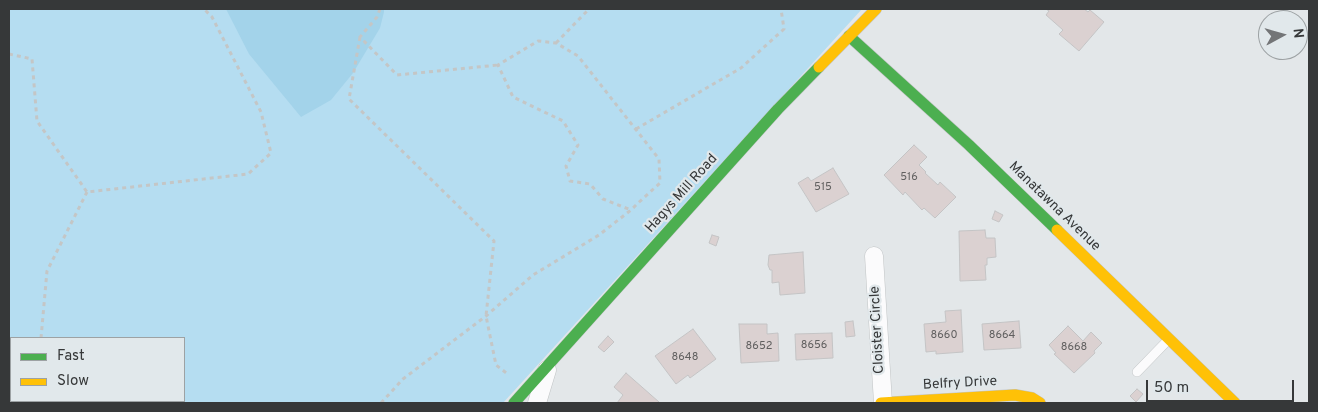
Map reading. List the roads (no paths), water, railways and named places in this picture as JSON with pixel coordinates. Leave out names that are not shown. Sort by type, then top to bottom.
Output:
[{"type":"street","name":"Hagys Mill Road","points":[[549,366],[778,109],[876,9]]},
{"type":"street","name":"Manatawna Avenue","points":[[849,36],[969,145],[1235,403]]},
{"type":"street","name":"Cloister Circle","points":[[874,256],[882,403]]},
{"type":"street","points":[[514,403],[532,396],[549,366]]},
{"type":"street","name":"Belfry Drive","points":[[882,403],[1015,395],[1024,396],[1039,403]]},
{"type":"lane","points":[[1137,372],[1169,339]]}]
